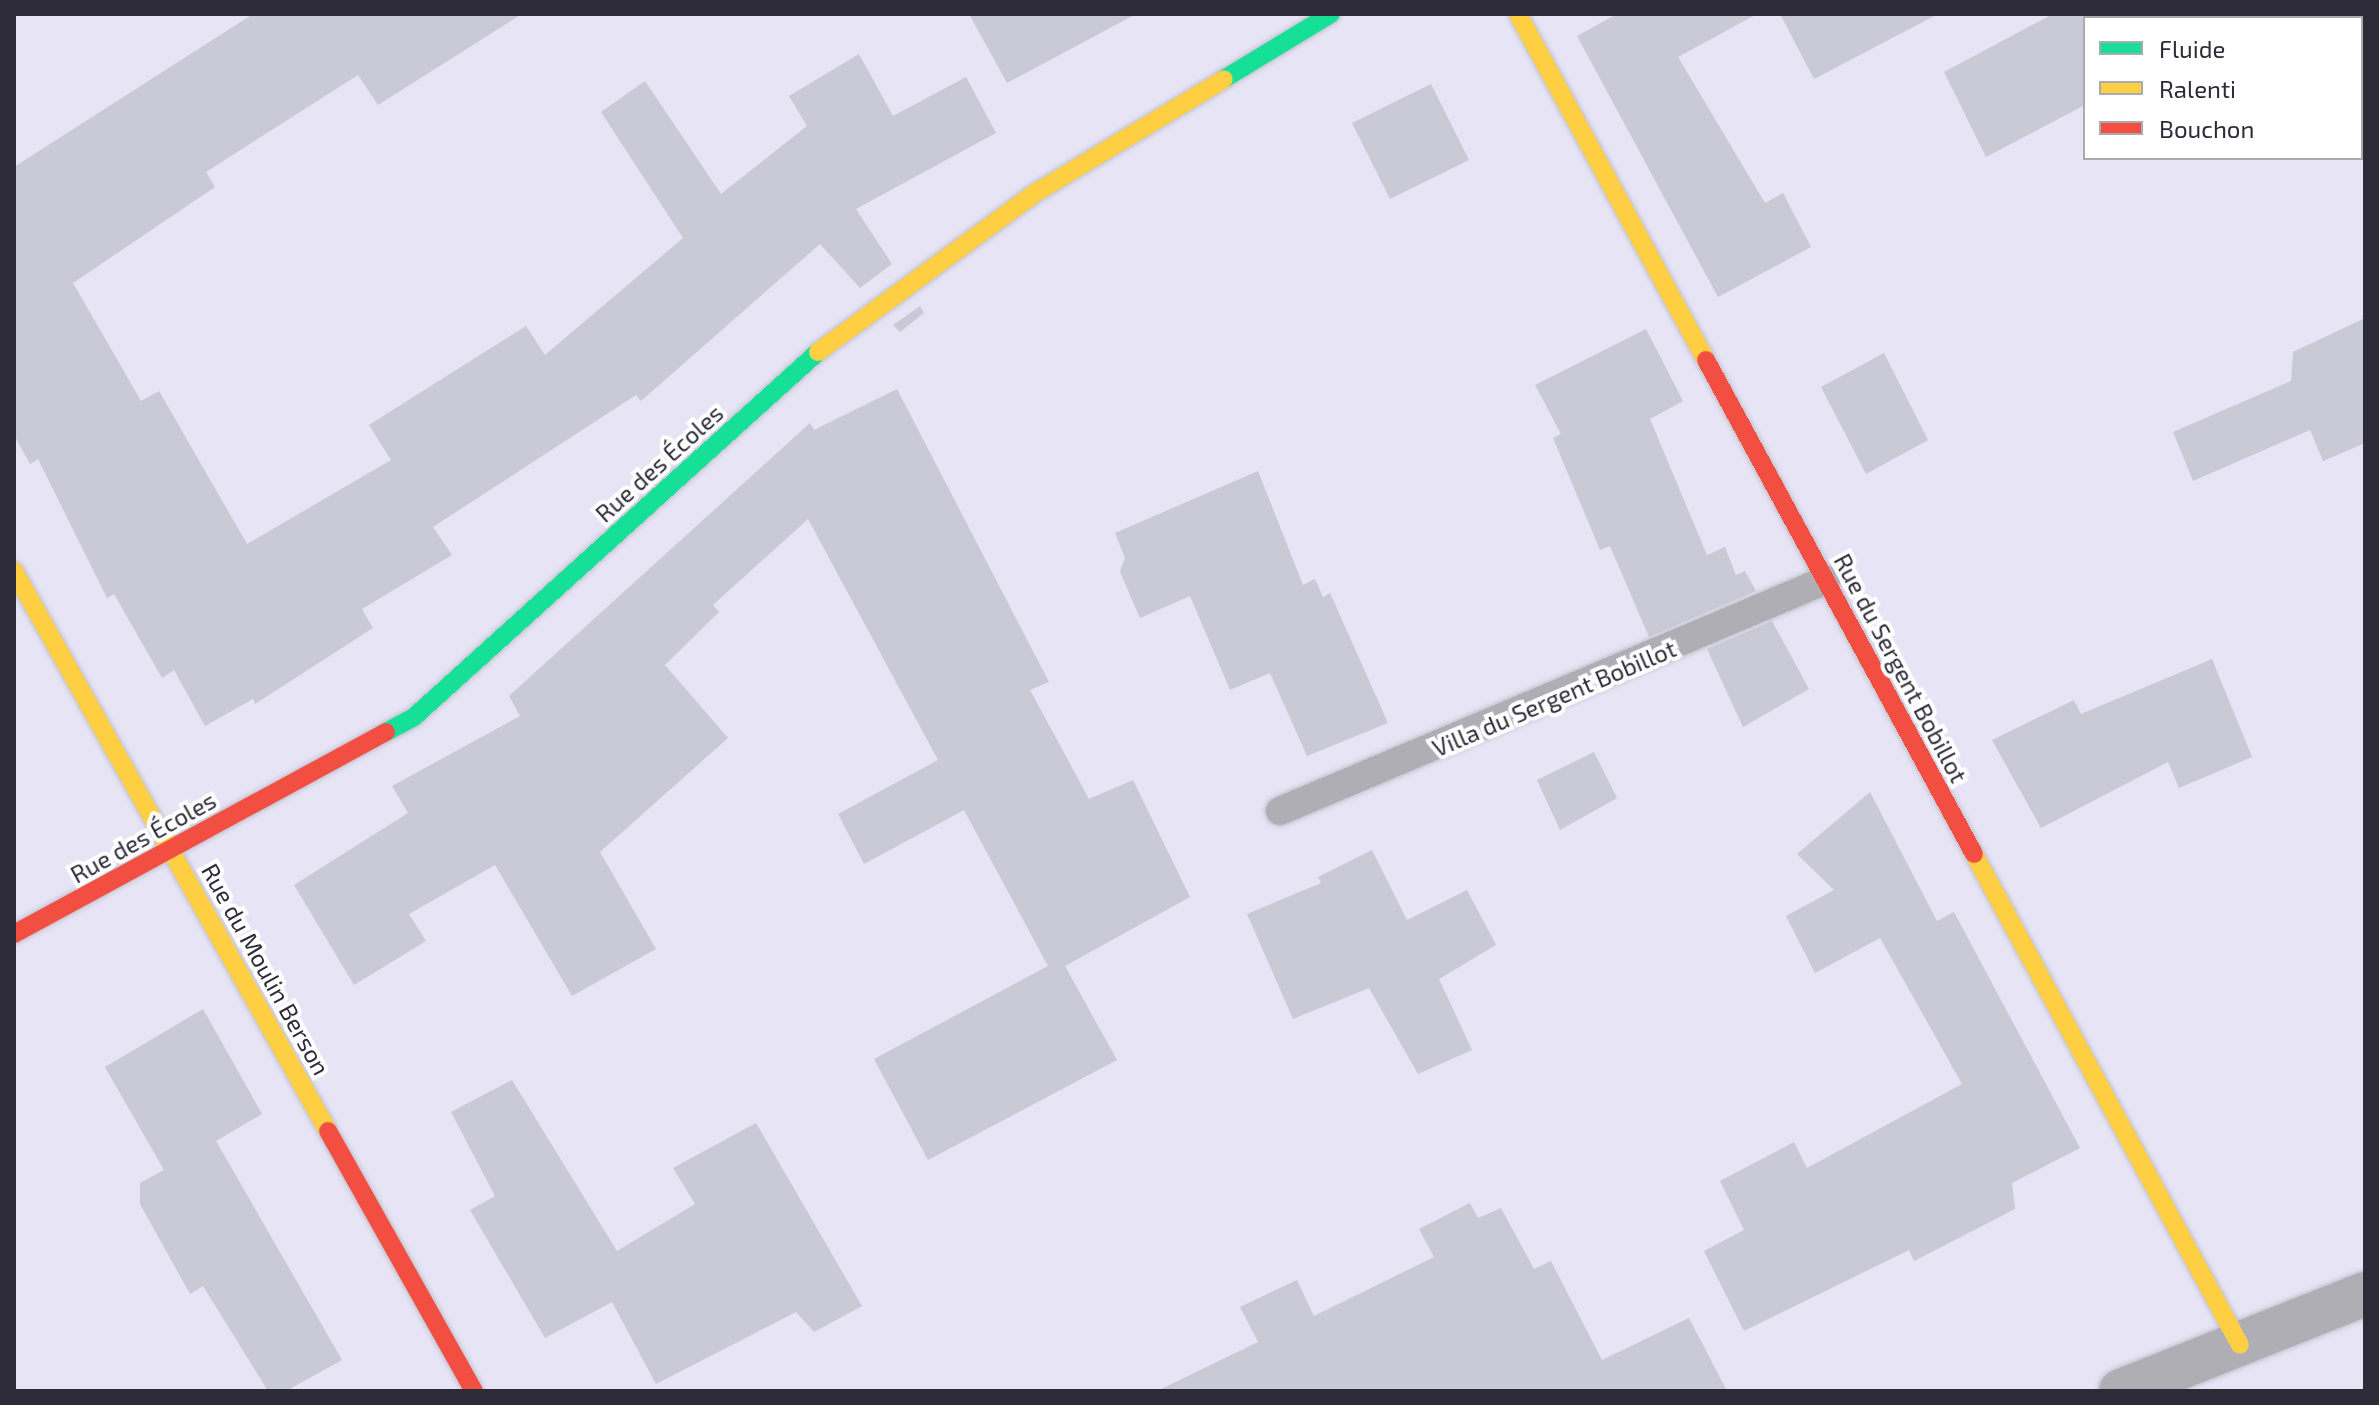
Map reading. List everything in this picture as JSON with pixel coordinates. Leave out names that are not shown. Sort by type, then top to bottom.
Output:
[{"type":"street","name":"Rue des Écoles","points":[[14,934],[414,717],[839,333],[1037,192],[1331,14]]},
{"type":"street","name":"Rue du Sergent Bobillot","points":[[1518,14],[2240,1345]]},
{"type":"street","name":"Rue du Moulin Berson","points":[[14,571],[474,1391]]},
{"type":"street","points":[[2121,1391],[2365,1294]]},
{"type":"lane","name":"Villa du Sergent Bobillot","points":[[1280,811],[1826,580]]},
{"type":"building","points":[[253,14],[522,14],[378,105],[358,75],[206,172],[215,187],[73,283],[141,401],[159,391],[247,544],[391,460],[369,425],[526,326],[545,355],[683,238],[601,112],[645,81],[721,194],[807,126],[789,96],[859,54],[893,116],[966,77],[996,133],[856,209],[892,264],[860,288],[820,244],[641,401],[636,395],[433,527],[452,555],[362,609],[373,628],[255,704],[253,699],[205,726],[174,670],[162,678],[114,594],[107,598],[38,459],[30,464],[14,435],[14,167]]},
{"type":"building","points":[[969,14],[1136,14],[1007,83]]},
{"type":"building","points":[[1617,14],[1757,14],[1678,57],[1765,203],[1783,193],[1811,247],[1718,297],[1577,36]]},
{"type":"building","points":[[1780,14],[1938,14],[1814,79]]},
{"type":"building","points":[[2053,14],[2085,14],[2083,106],[1986,157],[1944,72]]},
{"type":"building","points":[[1431,84],[1469,160],[1390,199],[1352,123]]},
{"type":"building","points":[[920,306],[924,313],[900,332],[893,325]]},
{"type":"building","points":[[2365,318],[2365,443],[2323,461],[2310,430],[2193,481],[2173,432],[2291,381],[2293,352]]},
{"type":"building","points":[[1646,329],[1683,401],[1650,419],[1707,555],[1725,547],[1736,575],[1745,571],[1756,591],[1649,637],[1610,546],[1600,550],[1553,438],[1561,434],[1535,385]]},
{"type":"building","points":[[1884,353],[1928,440],[1866,474],[1821,387]]},
{"type":"building","points":[[897,389],[1049,682],[1030,690],[1089,799],[1133,780],[1190,897],[1065,966],[1117,1060],[928,1160],[874,1059],[1048,966],[964,810],[864,864],[838,814],[938,760],[808,519],[713,605],[719,612],[665,665],[728,738],[600,852],[656,949],[572,996],[495,865],[409,914],[426,941],[354,985],[294,885],[408,813],[392,786],[520,716],[509,696],[810,423],[814,430]]},
{"type":"building","points":[[1258,471],[1303,585],[1315,579],[1323,597],[1330,593],[1388,723],[1307,756],[1270,673],[1230,690],[1190,596],[1140,618],[1120,572],[1125,558],[1115,533]]},
{"type":"building","points":[[1772,621],[1809,689],[1743,727],[1707,649]]},
{"type":"building","points":[[2212,659],[2252,757],[2179,788],[2168,762],[2041,828],[1992,740],[2074,700],[2081,714]]},
{"type":"building","points":[[1594,752],[1617,798],[1560,830],[1537,780]]},
{"type":"building","points":[[1870,792],[1937,921],[1954,912],[2080,1148],[2012,1183],[2015,1209],[1914,1261],[1909,1250],[1744,1331],[1704,1251],[1744,1230],[1720,1181],[1794,1142],[1807,1168],[1962,1084],[1880,938],[1815,973],[1786,916],[1834,890],[1797,854]]},
{"type":"building","points":[[1372,850],[1407,920],[1467,890],[1496,945],[1439,979],[1472,1050],[1418,1074],[1369,988],[1293,1019],[1247,914],[1321,883],[1318,877]]},
{"type":"building","points":[[203,1009],[262,1114],[216,1141],[342,1360],[286,1391],[268,1391],[203,1286],[190,1294],[140,1204],[140,1183],[164,1170],[105,1067]]},
{"type":"building","points":[[512,1080],[617,1251],[695,1204],[673,1168],[756,1123],[862,1306],[814,1332],[796,1312],[656,1384],[612,1302],[545,1338],[470,1210],[495,1196],[451,1112]]},
{"type":"building","points":[[1470,1203],[1478,1218],[1501,1208],[1534,1269],[1551,1261],[1602,1360],[1689,1318],[1727,1391],[1157,1391],[1258,1342],[1240,1307],[1297,1280],[1314,1316],[1434,1257],[1419,1229]]},
{"type":"traffic: fast","points":[[1224,79],[1331,14]]},
{"type":"traffic: fast","points":[[386,732],[414,717],[818,352]]},
{"type":"traffic: slow","points":[[1518,14],[1706,360]]},
{"type":"traffic: slow","points":[[818,352],[1037,192],[1224,79]]},
{"type":"traffic: slow","points":[[14,571],[328,1131]]},
{"type":"traffic: slow","points":[[1974,854],[2240,1345]]},
{"type":"traffic: jam","points":[[1706,360],[1974,854]]},
{"type":"traffic: jam","points":[[14,934],[386,732]]},
{"type":"traffic: jam","points":[[328,1131],[474,1391]]}]
